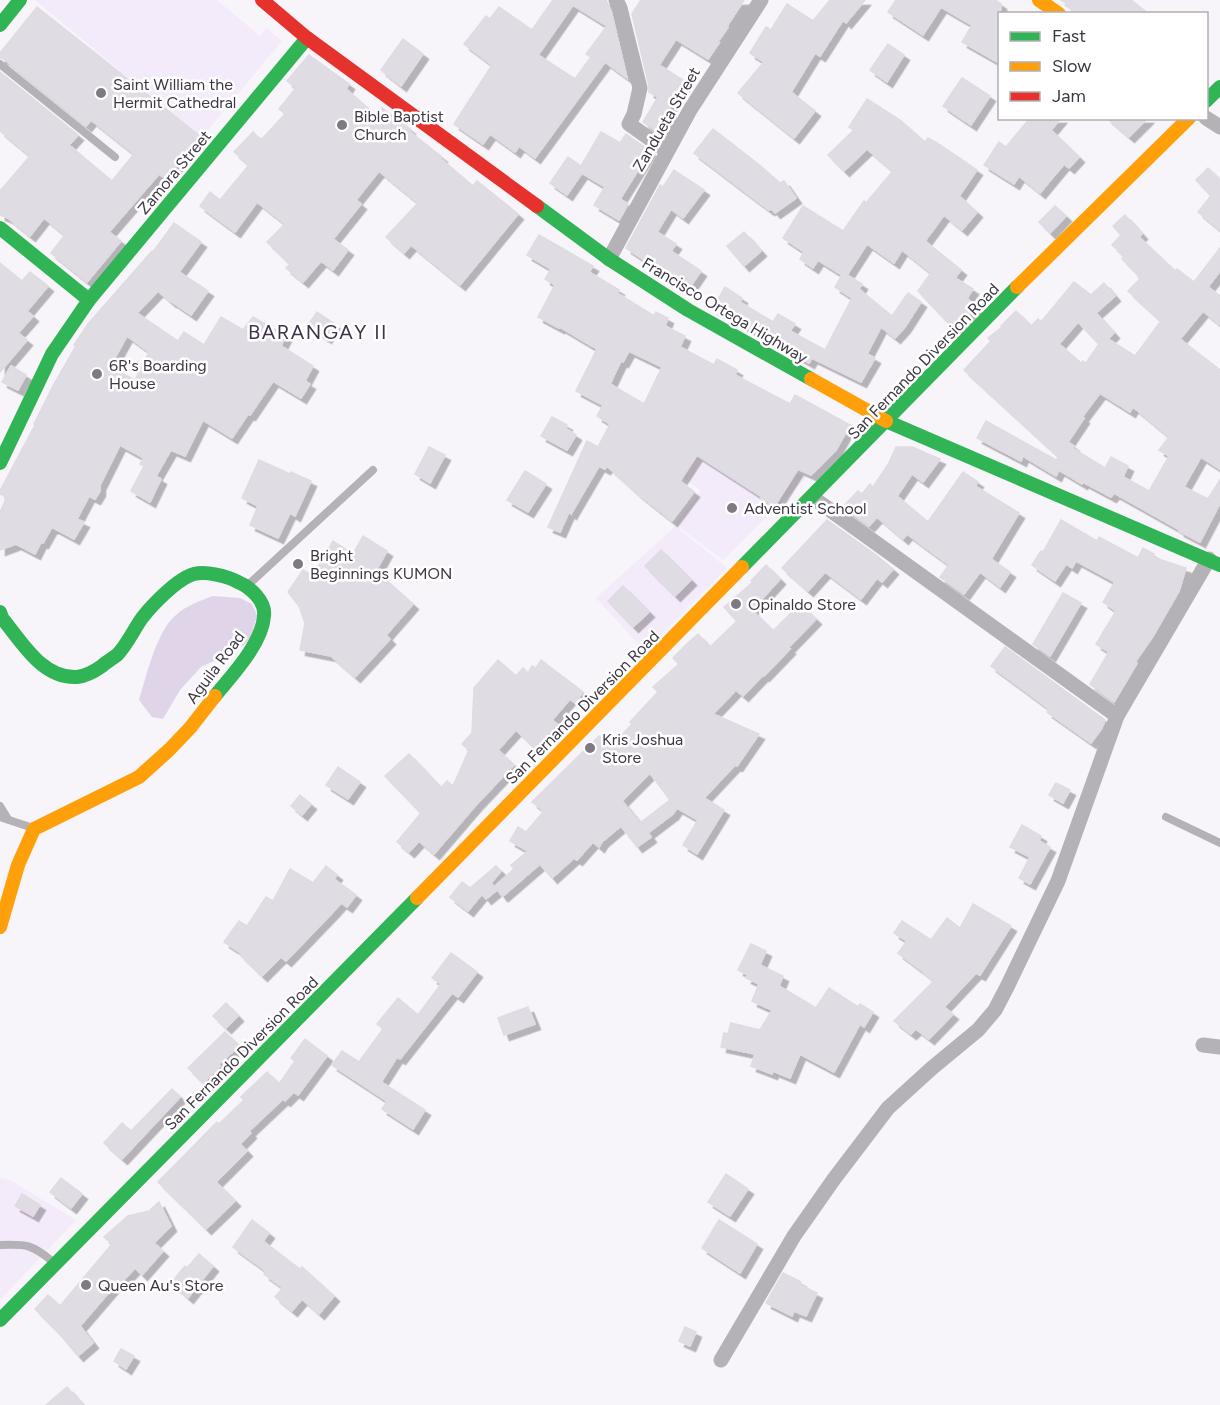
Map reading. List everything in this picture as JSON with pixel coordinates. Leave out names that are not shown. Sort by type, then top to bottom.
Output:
[{"type":"main road","points":[[2,18],[20,0]]},
{"type":"main road","points":[[1039,0],[1056,12]]},
{"type":"main road","name":"Francisco Ortega Highway","points":[[268,2],[307,38],[609,259],[688,310],[886,421],[1215,562]]},
{"type":"main road","name":"Zamora Street","points":[[89,300],[307,38]]},
{"type":"main road","points":[[1208,99],[1220,87]]},
{"type":"main road","name":"San Fernando Diversion Road","points":[[0,1320],[1001,303],[1187,120]]},
{"type":"main road","points":[[0,228],[89,300],[52,354],[0,463]]},
{"type":"main road","points":[[0,612],[2,618],[44,667],[62,676],[79,677],[93,672],[117,655],[143,617],[163,595],[194,574],[215,574],[231,578],[247,586]]},
{"type":"main road","name":"Aguila Road","points":[[34,829],[139,777],[190,728],[247,656],[258,637],[265,614],[259,598],[247,586]]},
{"type":"main road","points":[[1,922],[18,865],[34,829]]},
{"type":"street","points":[[616,0],[640,88],[634,114],[629,124],[667,151]]},
{"type":"street","name":"Zandueta Street","points":[[609,259],[690,110],[761,0]]},
{"type":"street","points":[[812,497],[1117,716]]},
{"type":"street","points":[[720,1360],[794,1236],[888,1108],[978,1030],[995,1010],[1058,881],[1117,716],[1215,562]]},
{"type":"street","points":[[1203,1045],[1220,1047]]},
{"type":"lane","points":[[0,64],[115,157]]},
{"type":"lane","points":[[247,586],[373,470]]},
{"type":"lane","points":[[0,806],[4,818],[34,829]]},
{"type":"lane","points":[[1166,817],[1220,843]]},
{"type":"lane","points":[[0,1245],[26,1245],[39,1250],[57,1264]]},
{"type":"shaded area","points":[[35,0],[217,0],[260,36],[266,28],[282,41],[201,138]]},
{"type":"shaded area","name":"Adventist School","points":[[690,432],[768,460],[807,477],[723,560],[675,524],[701,491],[657,458]]},
{"type":"shaded area","points":[[676,526],[727,568],[645,651],[596,598]]},
{"type":"shaded area","points":[[213,596],[240,598],[252,604],[257,615],[251,639],[239,649],[201,667],[180,690],[163,719],[152,717],[139,700],[153,654],[163,631],[180,612]]},
{"type":"shaded area","points":[[0,1178],[10,1180],[76,1220],[0,1300]]},
{"type":"building","points":[[553,0],[606,0],[611,11],[627,78],[605,62],[535,158],[519,146],[515,152],[490,134],[483,144],[454,124],[492,65],[464,44],[486,16],[490,19],[499,7],[532,30]],"holes":[[[573,5],[607,26],[586,54],[591,57],[575,79],[538,55]]]},
{"type":"building","points":[[641,0],[744,0],[708,59],[676,39],[659,65],[686,82],[668,110],[673,114],[660,134],[643,122],[658,97],[649,92],[632,14]]},
{"type":"building","points":[[830,0],[865,0],[846,23],[843,20],[820,56],[815,53],[791,92],[815,111],[794,138],[738,93],[764,62],[750,53],[766,27],[771,30],[787,4],[813,21]]},
{"type":"building","points":[[896,0],[995,0],[1001,4],[998,12],[998,62],[962,42],[972,25],[941,7],[923,35],[888,12]]},
{"type":"building","points":[[1061,0],[1131,0],[1146,12],[1073,12]]},
{"type":"building","points":[[37,7],[200,136],[166,179],[159,174],[109,232],[121,241],[87,282],[51,253],[65,235],[44,218],[30,236],[8,218],[0,215],[0,191],[30,156],[0,131],[0,72],[78,135],[69,145],[112,181],[134,154],[91,120],[86,126],[0,58],[0,53]]},
{"type":"building","points":[[403,39],[423,54],[401,86],[381,70]]},
{"type":"building","points":[[888,44],[904,55],[887,82],[870,70]]},
{"type":"building","points":[[309,55],[349,84],[346,89],[376,115],[382,108],[410,129],[409,131],[473,186],[477,181],[518,214],[460,285],[411,245],[404,253],[386,237],[418,203],[379,171],[356,200],[361,204],[333,239],[348,250],[333,270],[321,261],[303,282],[286,268],[290,264],[267,242],[285,224],[257,202],[235,232],[200,206],[210,192],[220,200],[249,165],[234,152],[253,132],[261,140],[285,114],[279,109],[296,88],[287,81]]},
{"type":"building","points":[[962,78],[990,96],[971,125],[943,106]]},
{"type":"building","points":[[867,99],[900,120],[925,142],[928,138],[977,170],[959,196],[977,212],[962,230],[944,215],[925,241],[961,270],[955,278],[973,289],[967,298],[976,307],[954,329],[918,291],[931,273],[902,250],[894,263],[867,244],[847,275],[862,284],[859,289],[892,316],[908,293],[921,302],[895,338],[881,327],[867,354],[875,358],[861,382],[812,358],[809,363],[713,309],[725,287],[742,298],[740,302],[773,322],[778,314],[795,324],[790,331],[825,350],[852,298],[835,287],[842,275],[818,260],[813,268],[800,259],[804,252],[783,238],[803,206],[843,231],[864,201],[866,203],[893,171],[867,149],[844,171],[828,155],[854,130],[849,127]]},
{"type":"building","points":[[1028,120],[1059,120],[1051,130],[1079,157],[1069,168],[1064,164],[1040,193],[1019,176],[1014,184],[984,165],[999,142],[1006,147]]},
{"type":"building","points":[[1109,120],[1146,120],[1129,137]]},
{"type":"building","points":[[713,129],[780,183],[784,181],[796,198],[775,213],[694,153]]},
{"type":"building","points":[[601,132],[620,143],[626,134],[650,151],[620,199],[628,204],[619,220],[594,205],[605,187],[582,173],[567,195],[550,183],[568,157],[581,166]]},
{"type":"building","points":[[1208,168],[1220,180],[1220,230],[1198,212],[1211,196],[1196,180]]},
{"type":"building","points":[[674,170],[704,190],[683,218],[671,209],[657,232],[676,244],[671,251],[701,271],[690,287],[626,248],[660,185],[663,187]]},
{"type":"building","points":[[1055,206],[1066,216],[1050,233],[1039,222]]},
{"type":"building","points":[[1125,215],[1142,234],[1139,237],[1175,271],[1177,269],[1194,282],[1220,248],[1220,271],[1208,287],[1220,296],[1220,325],[1203,311],[1180,339],[1220,370],[1220,469],[1201,457],[1184,487],[1208,499],[1220,480],[1220,503],[1200,542],[1114,493],[1111,497],[1083,482],[1082,484],[1059,470],[1056,476],[1023,456],[1021,461],[977,438],[986,421],[1056,460],[1059,457],[964,370],[991,341],[988,338],[1016,311],[1031,326],[1038,319],[1041,322],[1074,282],[1091,295],[1104,283],[1115,296],[1096,313],[1114,333],[1108,339],[1135,356],[1161,321],[1128,291],[1140,279],[1122,259],[1124,256],[1112,245],[1121,235],[1113,226]],"holes":[[[1078,322],[1099,344],[1086,363],[1083,361],[1081,363],[1059,344]],[[1100,393],[1130,412],[1133,407],[1169,437],[1159,450],[1169,456],[1149,491],[1123,477],[1128,466],[1111,457],[1105,468],[1072,448],[1074,446],[1068,442],[1084,418],[1082,417]]]},
{"type":"building","points":[[174,223],[201,242],[179,272],[208,291],[191,315],[158,291],[137,313],[178,341],[184,332],[204,345],[221,317],[243,330],[253,317],[286,336],[281,346],[313,366],[305,381],[310,384],[301,398],[273,381],[232,438],[203,420],[185,456],[171,450],[156,476],[161,479],[150,502],[131,491],[144,466],[140,464],[144,458],[120,445],[100,485],[100,491],[95,499],[89,496],[77,519],[84,522],[74,539],[52,527],[35,554],[16,544],[0,550],[0,512],[7,497],[0,494],[0,491],[54,384],[76,346],[74,345],[88,324],[153,252]],"holes":[[[127,336],[149,352],[135,380],[110,367]]]},
{"type":"building","points":[[744,232],[761,251],[744,266],[727,246]]},
{"type":"building","points":[[539,235],[593,266],[589,272],[619,290],[617,293],[654,316],[656,312],[668,318],[665,326],[685,336],[680,347],[714,365],[717,359],[737,370],[735,375],[790,404],[795,395],[850,425],[836,450],[811,475],[798,469],[774,507],[697,455],[680,481],[694,492],[672,521],[607,466],[605,469],[599,466],[571,514],[569,512],[560,532],[548,527],[587,441],[598,447],[610,424],[597,416],[603,405],[576,391],[597,349],[538,317],[555,285],[545,279],[551,269],[527,255]],"holes":[[[629,351],[662,367],[644,404],[610,384],[621,361],[623,362]]]},
{"type":"building","points":[[0,263],[22,281],[30,272],[48,286],[27,311],[33,316],[18,333],[27,340],[0,372]]},
{"type":"building","points":[[317,312],[335,324],[326,338],[308,325]]},
{"type":"building","points":[[11,366],[26,375],[18,390],[2,382]]},
{"type":"building","points":[[552,417],[567,425],[565,428],[576,435],[567,450],[541,436]]},
{"type":"building","points":[[429,447],[445,455],[430,483],[415,474]]},
{"type":"building","points":[[896,447],[912,447],[940,459],[923,482],[912,474],[897,496],[928,522],[963,472],[978,482],[975,486],[1019,513],[991,559],[1010,572],[1000,587],[980,572],[964,594],[940,577],[949,565],[907,534],[903,539],[877,517],[869,526],[843,507],[858,491],[862,494],[870,484],[873,487],[889,463]]},
{"type":"building","points":[[259,460],[311,481],[295,516],[290,513],[278,538],[250,525],[258,506],[242,498]]},
{"type":"building","points":[[525,471],[546,484],[528,512],[507,500]]},
{"type":"building","points":[[827,520],[893,569],[882,582],[877,578],[861,599],[825,572],[808,591],[782,568]]},
{"type":"building","points":[[1061,520],[1097,541],[1099,537],[1138,558],[1143,548],[1154,554],[1152,557],[1186,568],[1179,591],[1135,662],[1137,663],[1114,702],[1090,684],[1109,652],[1096,644],[1116,611],[1103,602],[1115,582],[1076,561],[1072,568],[1066,564],[1055,581],[1032,565],[1041,551],[1043,552]]},
{"type":"building","points":[[363,536],[387,551],[376,571],[413,604],[386,635],[390,639],[355,677],[331,656],[300,650],[305,623],[299,606],[288,592],[303,570],[313,576],[333,541],[353,554]]},
{"type":"building","points":[[661,550],[691,580],[675,596],[645,566]]},
{"type":"building","points":[[766,565],[780,579],[752,610],[773,631],[800,604],[816,619],[743,696],[736,690],[713,714],[759,734],[737,766],[735,765],[704,798],[724,810],[697,854],[683,845],[698,820],[677,808],[673,814],[648,833],[651,837],[637,847],[621,826],[599,847],[593,842],[577,860],[574,858],[552,878],[540,864],[502,896],[495,886],[514,869],[511,865],[528,851],[510,841],[518,827],[526,832],[544,811],[532,802],[599,736],[611,747],[658,692],[653,687],[679,664],[673,658],[698,634],[710,647],[737,621],[724,607],[753,582],[751,581]],"holes":[[[650,773],[670,800],[640,823],[622,801]]]},
{"type":"building","points":[[623,586],[649,612],[633,627],[608,601]]},
{"type":"building","points":[[1063,593],[1081,603],[1050,656],[1033,644]]},
{"type":"building","points":[[1005,647],[1105,720],[1091,743],[1047,712],[1049,709],[991,666]]},
{"type":"building","points":[[498,660],[516,676],[523,668],[528,673],[532,666],[536,668],[541,660],[583,692],[575,703],[570,699],[552,720],[557,724],[535,748],[516,730],[498,750],[514,765],[434,854],[419,841],[409,852],[397,842],[421,813],[385,776],[409,754],[441,788],[447,781],[453,786],[469,750],[462,744],[472,733],[474,688]]},
{"type":"building","points":[[338,767],[360,782],[348,799],[326,785]]},
{"type":"building","points":[[1056,783],[1070,790],[1063,803],[1049,795]]},
{"type":"building","points":[[300,795],[311,804],[302,815],[291,806]]},
{"type":"building","points":[[1022,825],[1041,836],[1039,841],[1050,847],[1030,884],[1019,878],[1030,857],[1010,847]]},
{"type":"building","points":[[326,866],[337,875],[334,879],[356,895],[347,907],[341,903],[286,961],[281,957],[262,976],[240,955],[242,954],[224,942],[239,921],[247,926],[266,897],[273,901],[290,869],[313,883]]},
{"type":"building","points":[[496,866],[501,871],[491,883],[497,890],[486,899],[482,894],[468,911],[450,897],[462,882],[470,888]]},
{"type":"building","points":[[973,904],[1011,926],[980,975],[976,973],[944,1007],[953,1014],[929,1039],[916,1029],[911,1034],[894,1021],[934,981],[898,953],[907,941],[894,933],[902,921],[931,940],[947,918],[960,928]]},
{"type":"building","points":[[751,944],[766,951],[760,965],[783,976],[779,986],[816,1008],[829,988],[858,1007],[860,1004],[873,1012],[864,1027],[860,1024],[834,1072],[800,1054],[790,1078],[751,1066],[755,1054],[721,1047],[724,1033],[728,1034],[731,1023],[760,1030],[772,1010],[752,1001],[759,984],[746,978],[748,975],[738,970]]},
{"type":"building","points":[[451,953],[477,972],[458,997],[452,993],[400,1059],[397,1057],[381,1082],[425,1110],[413,1129],[382,1109],[387,1101],[332,1065],[342,1051],[359,1062],[383,1029],[377,1024],[398,998],[418,1015],[441,984],[432,978]]},
{"type":"building","points":[[226,1003],[238,1016],[226,1028],[213,1016]]},
{"type":"building","points":[[528,1007],[535,1024],[504,1035],[498,1018]]},
{"type":"building","points":[[225,1032],[239,1046],[203,1083],[188,1068]]},
{"type":"building","points":[[305,1039],[327,1056],[298,1095],[294,1092],[285,1101],[283,1099],[249,1131],[251,1133],[240,1144],[247,1151],[216,1182],[235,1201],[206,1229],[158,1182],[217,1122],[219,1124],[244,1100],[241,1097],[267,1072],[279,1084],[295,1061],[291,1058]]},
{"type":"building","points":[[172,1089],[180,1097],[122,1159],[104,1143],[122,1123],[131,1131]]},
{"type":"building","points":[[726,1174],[748,1189],[730,1216],[708,1202]]},
{"type":"building","points":[[61,1178],[82,1194],[71,1208],[50,1192]]},
{"type":"building","points":[[22,1194],[40,1205],[33,1216],[15,1206]]},
{"type":"building","points":[[159,1202],[171,1226],[154,1243],[163,1251],[142,1275],[135,1268],[119,1285],[117,1283],[80,1326],[93,1343],[78,1356],[35,1309],[48,1295],[60,1306],[112,1244],[104,1237],[128,1216],[149,1211]]},
{"type":"building","points":[[252,1220],[269,1233],[263,1241],[300,1269],[302,1267],[334,1296],[319,1314],[302,1299],[292,1311],[275,1297],[283,1288],[264,1274],[266,1271],[233,1247]]},
{"type":"building","points":[[719,1220],[757,1244],[740,1273],[702,1248]]},
{"type":"building","points":[[199,1254],[213,1266],[188,1298],[171,1283]]},
{"type":"building","points":[[783,1273],[817,1293],[806,1316],[794,1311],[792,1316],[766,1303]]},
{"type":"building","points":[[685,1327],[696,1332],[690,1346],[679,1341]]},
{"type":"building","points":[[121,1349],[134,1356],[126,1369],[114,1361]]},
{"type":"building","points":[[67,1387],[83,1405],[46,1405]]},
{"type":"traffic: fast","points":[[0,25],[20,0]]},
{"type":"traffic: fast","points":[[0,463],[52,354],[89,300],[307,38]]},
{"type":"traffic: fast","points":[[1208,99],[1220,87]]},
{"type":"traffic: fast","points":[[537,206],[609,259],[688,310],[811,379]]},
{"type":"traffic: fast","points":[[0,228],[89,300]]},
{"type":"traffic: fast","points":[[742,567],[1017,287]]},
{"type":"traffic: fast","points":[[886,421],[1220,565]]},
{"type":"traffic: fast","points":[[0,612],[25,648],[43,666],[65,676],[77,677],[84,676],[117,655],[146,613],[181,581],[199,573],[233,580],[256,595],[264,610],[264,616],[262,627],[252,648],[215,696]]},
{"type":"traffic: fast","points":[[0,1320],[417,898]]},
{"type":"traffic: slow","points":[[1039,0],[1056,12]]},
{"type":"traffic: slow","points":[[1017,287],[1187,120]]},
{"type":"traffic: slow","points":[[811,379],[886,421]]},
{"type":"traffic: slow","points":[[417,898],[742,567]]},
{"type":"traffic: slow","points":[[0,927],[18,865],[34,829],[139,777],[190,728],[215,696]]},
{"type":"traffic: jam","points":[[262,0],[307,38],[537,206]]},
{"type":"place","name":"Saint William the Hermit Cathedral","points":[[101,93]]},
{"type":"place","name":"Bible Baptist Church","points":[[342,125]]},
{"type":"place","name":"6R's Boarding House","points":[[97,374]]},
{"type":"place","name":"Adventist School","points":[[732,508]]},
{"type":"place","name":"Bright Beginnings KUMON","points":[[298,564]]},
{"type":"place","name":"Opinaldo Store","points":[[736,604]]},
{"type":"place","name":"Kris Joshua Store","points":[[590,748]]},
{"type":"place","name":"Queen Au's Store","points":[[86,1285]]},
{"type":"district","name":"BARANGAY II","points":[[318,332]]}]
